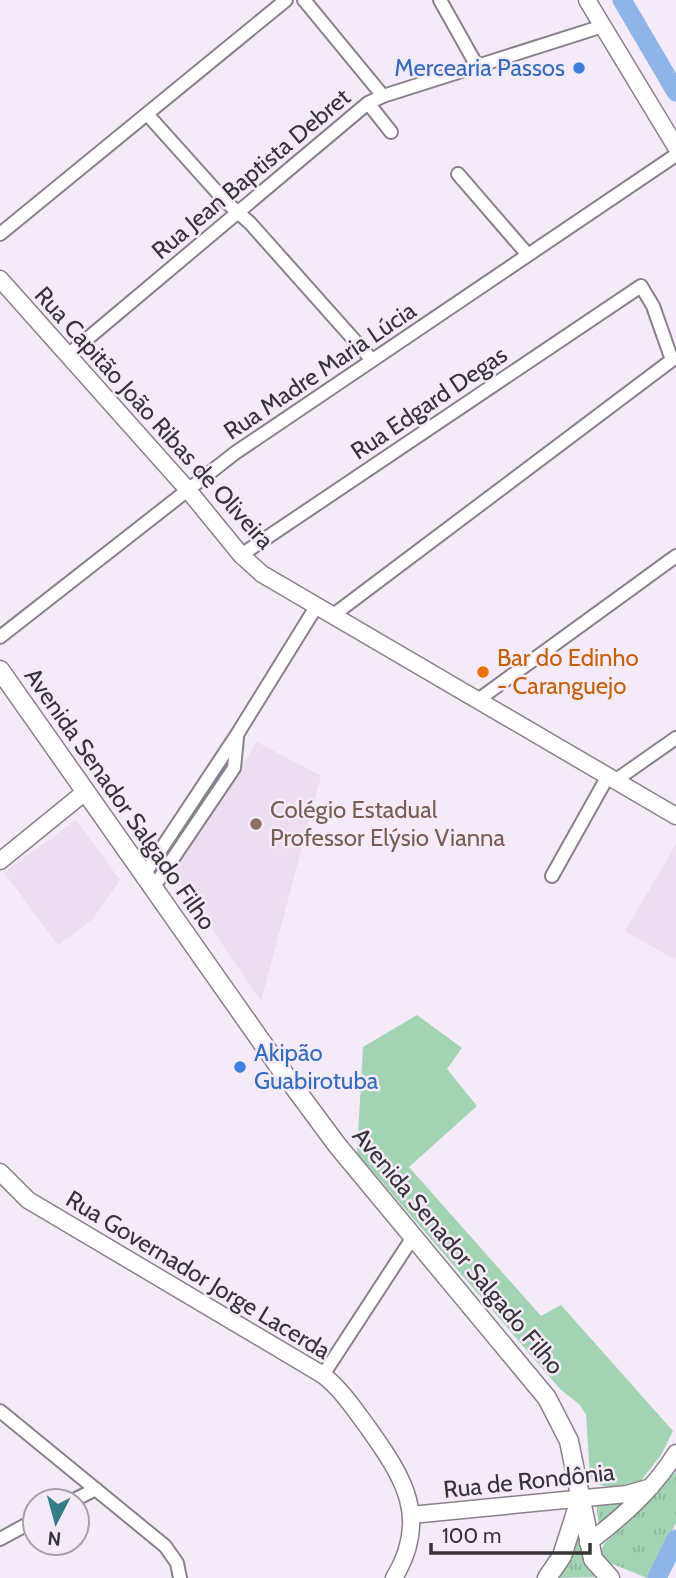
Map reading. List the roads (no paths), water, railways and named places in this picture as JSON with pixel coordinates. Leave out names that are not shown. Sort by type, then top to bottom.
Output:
[{"type":"main road","name":"Avenida Senador Salgado Filho","points":[[0,670],[329,1134],[521,1364],[552,1405],[569,1441],[580,1499],[568,1544],[559,1563],[547,1578]]},
{"type":"main road","points":[[580,1499],[593,1559],[610,1578]]},
{"type":"street","points":[[0,234],[286,0]]},
{"type":"street","points":[[304,0],[383,96]]},
{"type":"street","points":[[440,0],[477,66]]},
{"type":"street","points":[[587,0],[676,147]]},
{"type":"street","name":"Rua Jean Baptista Debret","points":[[68,355],[368,103],[603,26]]},
{"type":"street","points":[[368,103],[391,132]]},
{"type":"street","points":[[147,114],[372,360]]},
{"type":"street","name":"Rua Madre Maria Lúcia","points":[[0,637],[235,453],[676,155]]},
{"type":"street","points":[[458,174],[528,255]]},
{"type":"street","name":"Rua Capitão João Ribas de Oliveira","points":[[0,279],[188,490],[241,555],[269,578],[676,816]]},
{"type":"street","name":"Rua Edgard Degas","points":[[241,555],[641,286],[653,306],[672,360],[332,616]]},
{"type":"street","points":[[478,700],[676,556]]},
{"type":"street","points":[[148,881],[234,768],[238,733],[316,607]]},
{"type":"street","points":[[552,876],[612,778],[676,738]]},
{"type":"street","points":[[0,861],[85,792]]},
{"type":"street","name":"Rua Governador Jorge Lacerda","points":[[0,1172],[19,1192],[38,1206],[323,1375],[345,1396],[397,1468],[406,1491],[411,1515],[408,1548],[394,1578]]},
{"type":"street","points":[[323,1375],[414,1237]]},
{"type":"street","points":[[0,1410],[165,1546],[177,1563],[180,1578]]},
{"type":"street","points":[[589,1543],[631,1509],[676,1453]]},
{"type":"street","name":"Rua de Rondônia","points":[[411,1515],[627,1494],[650,1487]]},
{"type":"street","points":[[91,1492],[96,1489]]},
{"type":"street","points":[[0,1539],[21,1528]]},
{"type":"waterway","points":[[622,0],[676,92]]},
{"type":"waterway","points":[[657,1578],[676,1539]]},
{"type":"place","name":"Mercearia Passos","points":[[579,68]]},
{"type":"place","name":"Bar do Edinho - Caranguejo","points":[[483,672]]},
{"type":"place","name":"Colégio Estadual Professor Elýsio Vianna","points":[[256,824]]},
{"type":"place","name":"Akipão Guabirotuba","points":[[240,1067]]}]
